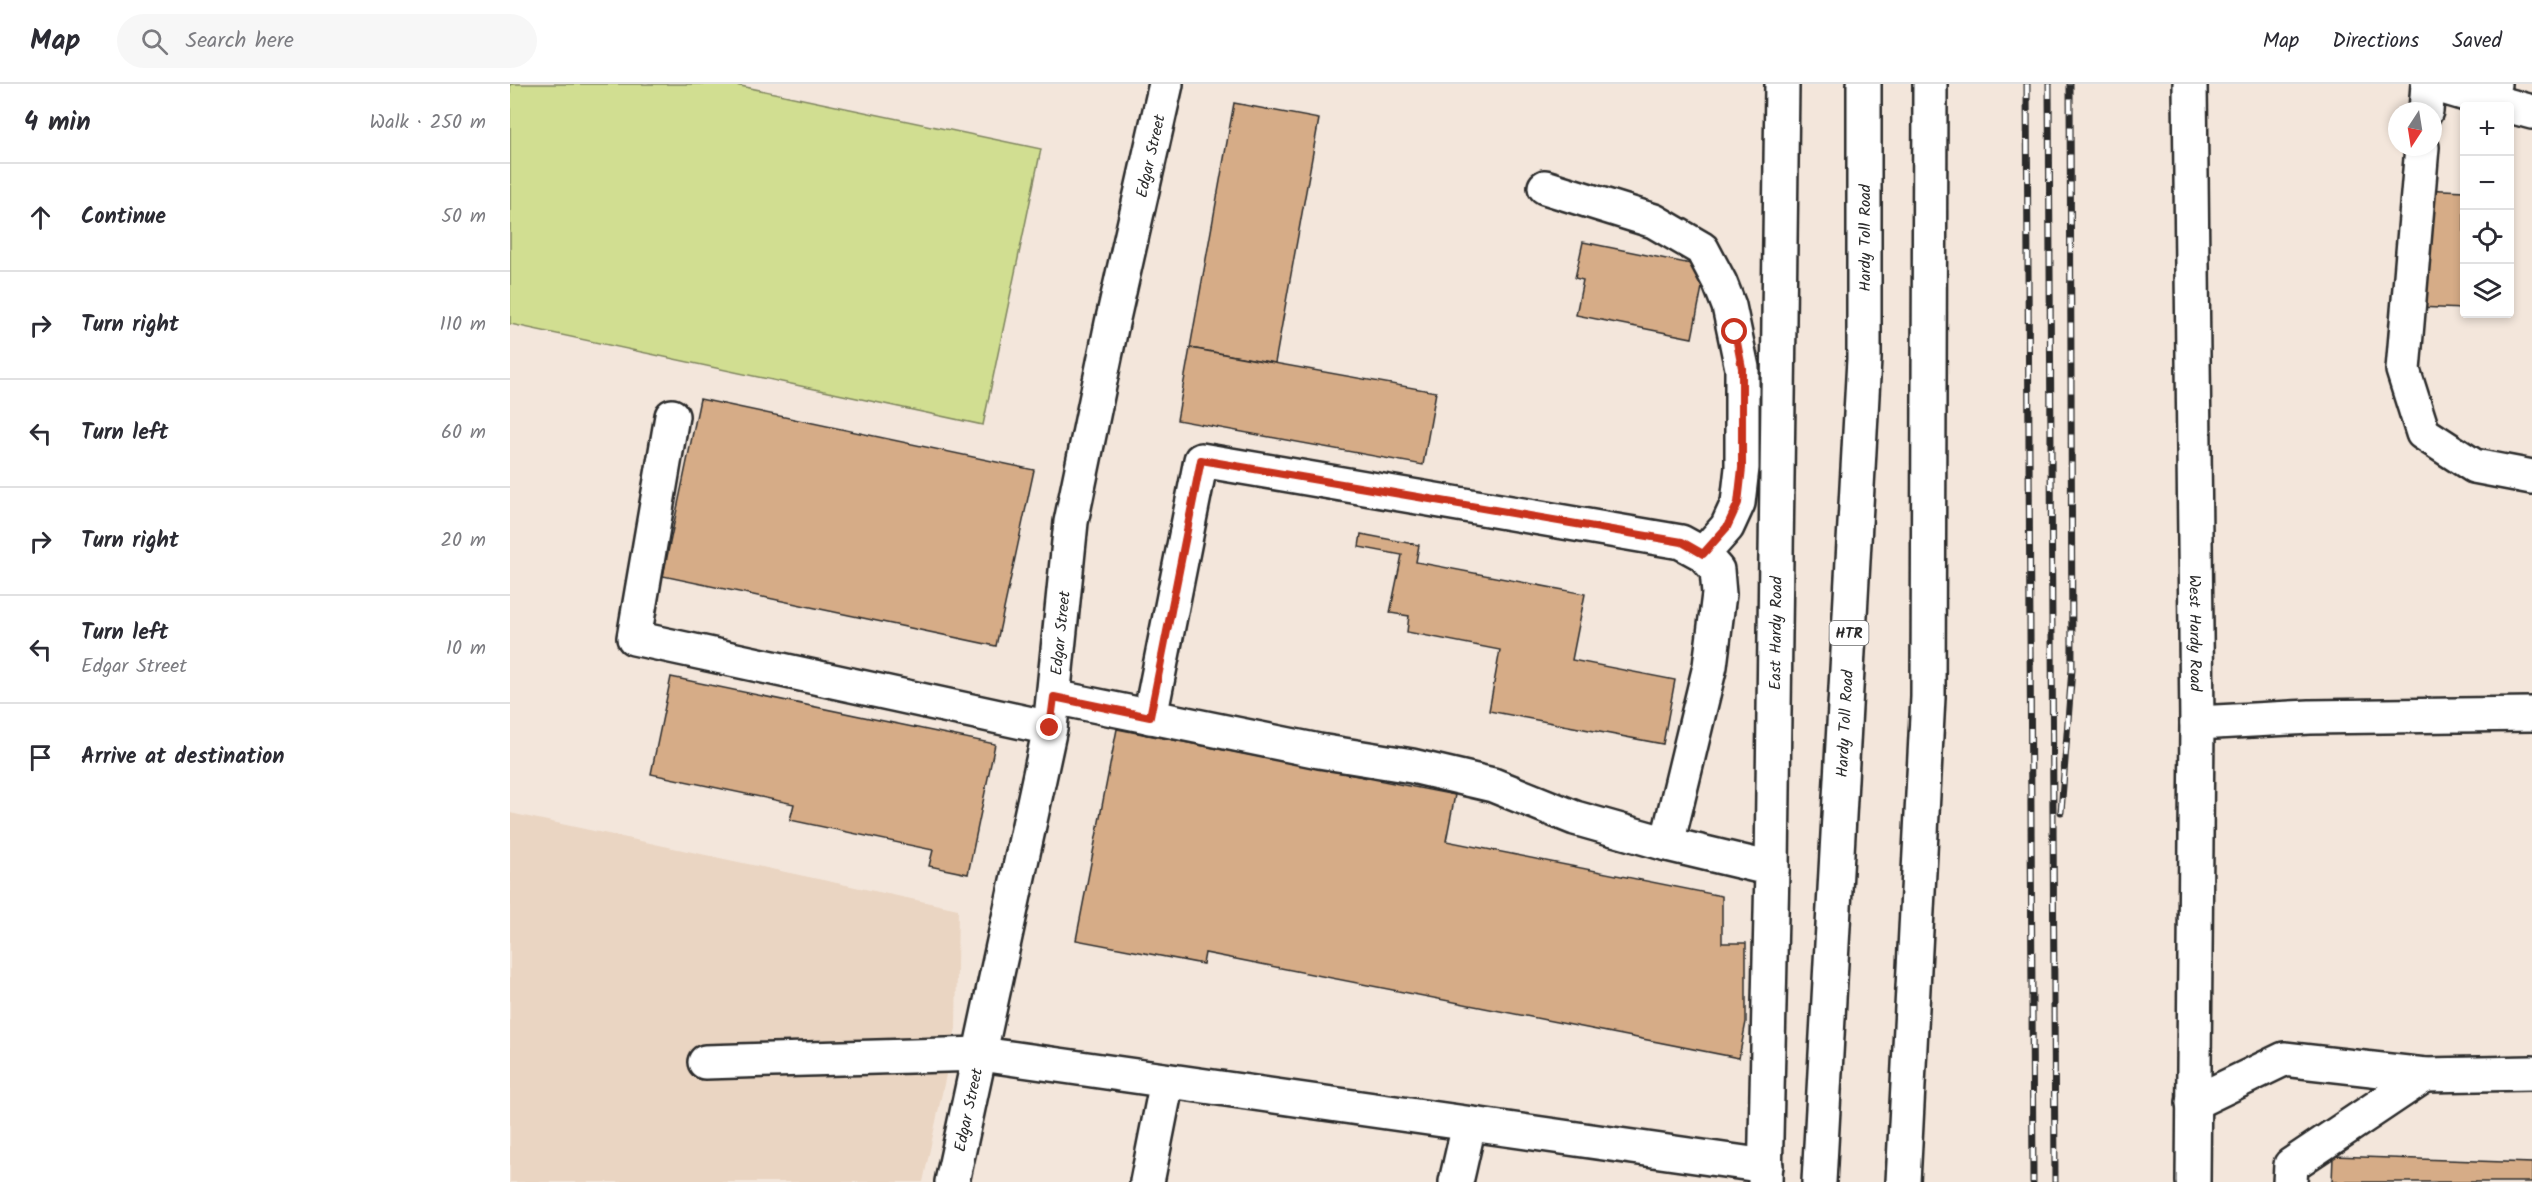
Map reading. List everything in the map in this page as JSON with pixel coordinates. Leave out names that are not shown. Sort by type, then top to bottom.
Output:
[{"type":"main road","name":"Edgar Street","points":[[952,1182],[1052,713],[1071,522],[1112,323],[1166,84]]},
{"type":"main road","name":"East Hardy Road","points":[[1766,1174],[1782,84]]},
{"type":"main road","name":"Hardy Toll Road","points":[[1819,1182],[1864,359],[1864,84]]},
{"type":"main road","points":[[1903,1182],[1928,697],[1930,84]]},
{"type":"main road","name":"West Hardy Road","points":[[2190,84],[2197,723],[2193,1182]]},
{"type":"main road","points":[[2427,102],[2430,84],[2481,90],[2532,112]]},
{"type":"main road","points":[[2421,156],[2403,370],[2423,434],[2474,466],[2532,477]]},
{"type":"main road","points":[[1545,187],[1654,221],[1702,249],[1720,283],[1729,306],[1742,368],[1742,468],[1738,503],[1727,527],[1703,554]]},
{"type":"main road","points":[[672,416],[634,638],[1052,713],[1150,717],[1318,751],[1412,766],[1493,785],[1575,819],[1772,869]]},
{"type":"main road","points":[[1150,717],[1201,460],[1682,542],[1703,554],[1717,570],[1719,594],[1710,666],[1667,844]]},
{"type":"main road","points":[[2197,723],[2310,717],[2532,714]]},
{"type":"main road","points":[[705,1062],[981,1054],[1469,1125],[1585,1138],[1766,1174]]},
{"type":"main road","points":[[2193,1102],[2284,1059],[2425,1075],[2532,1073]]},
{"type":"main road","points":[[2290,1182],[2291,1165],[2425,1075]]},
{"type":"main road","points":[[1147,1182],[1167,1081]]},
{"type":"main road","points":[[1456,1182],[1469,1125]]},
{"type":"shaded area","points":[[510,813],[958,909],[956,1028],[923,1182],[510,1182]]},
{"type":"green space","points":[[510,84],[731,84],[1041,149],[983,425],[510,324]]},
{"type":"building","points":[[1234,103],[1319,119],[1275,363],[1190,348]]},
{"type":"building","points":[[2422,189],[2460,191],[2460,309],[2417,307]]},
{"type":"building","points":[[1583,242],[1706,267],[1692,338],[1576,315],[1583,280],[1575,278]]},
{"type":"building","points":[[1190,348],[1436,392],[1423,465],[1177,420]]},
{"type":"building","points":[[700,399],[1034,470],[996,646],[663,576]]},
{"type":"building","points":[[1361,534],[1419,545],[1416,562],[1585,594],[1572,660],[1675,680],[1663,744],[1489,711],[1500,650],[1407,632],[1409,616],[1390,613],[1402,555],[1359,547]]},
{"type":"building","points":[[671,677],[995,744],[968,874],[929,866],[933,850],[790,820],[794,804],[651,774]]},
{"type":"building","points":[[1117,729],[1455,795],[1446,841],[1722,896],[1722,943],[1746,943],[1746,1022],[1739,1058],[1205,953],[1203,964],[1076,940]]},
{"type":"building","points":[[2333,1156],[2532,1163],[2532,1182],[2332,1182]]},
{"type":"railway","points":[[2027,84],[2033,1182]]},
{"type":"railway","points":[[2049,84],[2055,1182]]},
{"type":"railway","points":[[2061,812],[2072,669],[2070,84]]},
{"type":"route","points":[[1050,728],[1054,697],[1150,717],[1201,460],[1682,542],[1703,554],[1727,527],[1738,503],[1742,468],[1742,368],[1735,332]]}]
